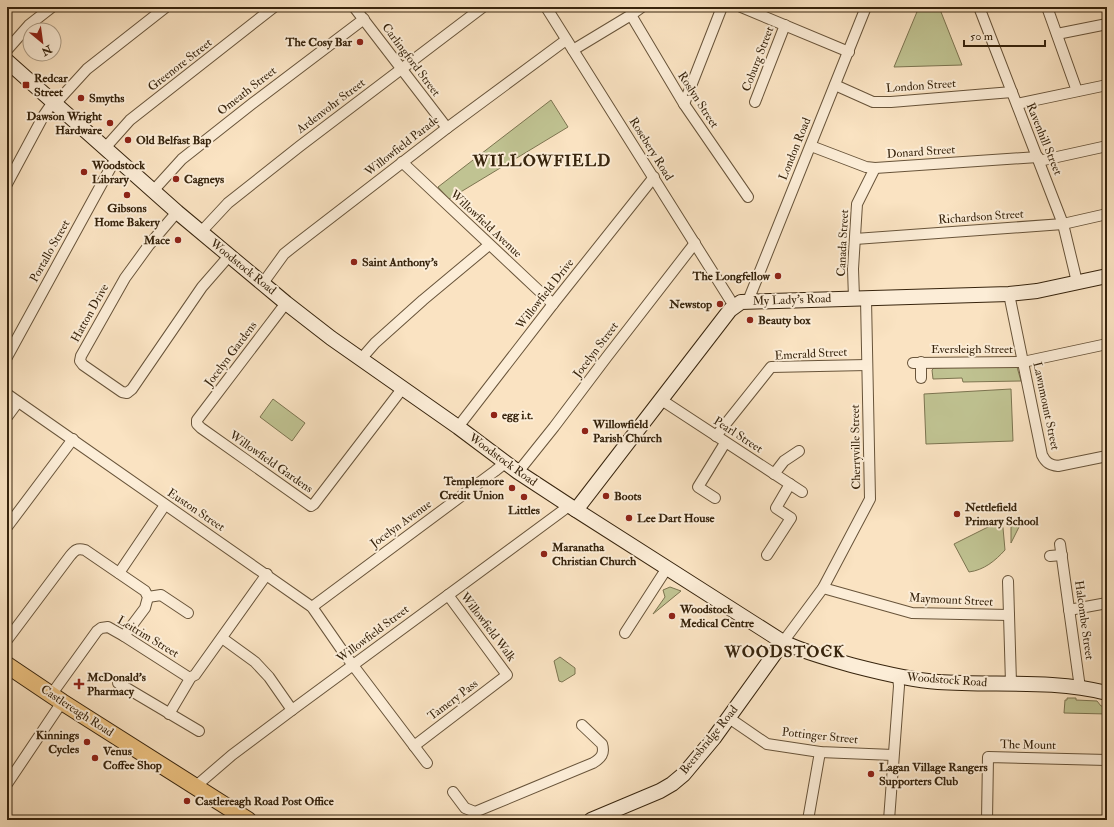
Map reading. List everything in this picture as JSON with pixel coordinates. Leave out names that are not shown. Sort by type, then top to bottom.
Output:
[{"type":"main road","name":"Castlereagh Road","points":[[7,665],[56,698],[248,820]]},
{"type":"street","points":[[7,50],[29,25],[52,7]]},
{"type":"street","points":[[7,184],[52,101],[86,69],[166,7]]},
{"type":"street","name":"Greenore Street","points":[[105,148],[130,120],[274,7]]},
{"type":"street","name":"Ardenvohr Street","points":[[201,232],[228,203],[300,146],[483,7]]},
{"type":"street","name":"Rosebery Road","points":[[546,7],[654,176],[734,306]]},
{"type":"street","points":[[573,50],[642,7]]},
{"type":"street","points":[[684,104],[722,7]]},
{"type":"street","points":[[741,7],[849,52]]},
{"type":"street","name":"London Road","points":[[748,301],[866,7]]},
{"type":"street","name":"Ravenhill Street","points":[[979,7],[1064,224],[1077,282]]},
{"type":"street","points":[[1047,7],[1077,91]]},
{"type":"street","name":"Carlingford Street","points":[[360,11],[447,128]]},
{"type":"street","name":"Omeath Street","points":[[153,191],[182,159],[253,103],[360,11]]},
{"type":"street","name":"Roslyn Street","points":[[631,15],[684,104],[748,197]]},
{"type":"street","points":[[1057,34],[1107,24]]},
{"type":"street","name":"Coburg Street","points":[[755,102],[785,25]]},
{"type":"street","name":"Willowfield Parade","points":[[263,283],[284,254],[402,162],[566,40]]},
{"type":"street","name":"Woodstock Road","points":[[7,61],[177,212],[286,303],[331,338],[463,431],[518,472],[783,642],[809,653],[898,677],[938,682],[1080,688],[1107,693]]},
{"type":"street","name":"London Street","points":[[835,85],[873,102],[891,102],[1012,92]]},
{"type":"street","points":[[1017,104],[1107,85]]},
{"type":"street","name":"Donard Street","points":[[811,146],[866,167],[875,168],[1039,159],[1107,146]]},
{"type":"street","name":"Portallo Street","points":[[7,357],[112,165],[117,159]]},
{"type":"street","name":"Willowfield Avenue","points":[[402,162],[553,304]]},
{"type":"street","name":"Canada Street","points":[[860,298],[853,269],[857,204],[875,168]]},
{"type":"street","name":"Willowfield Drive","points":[[463,431],[553,304],[654,176]]},
{"type":"street","name":"Hatton Drive","points":[[177,212],[149,245],[125,278],[81,356],[80,361],[83,365],[122,392],[127,393],[132,389],[202,287],[229,256]]},
{"type":"street","name":"Richardson Street","points":[[855,239],[1064,224],[1107,214]]},
{"type":"street","name":"Jocelyn Street","points":[[518,472],[695,243]]},
{"type":"street","points":[[361,359],[375,343],[423,300],[489,245]]},
{"type":"street","name":"My Lady's Road","points":[[734,306],[741,302],[748,301],[1009,294],[1037,291],[1107,276]]},
{"type":"street","name":"Lawnmount Street","points":[[1009,294],[1042,455],[1045,461],[1051,465],[1058,466],[1107,456]]},
{"type":"street","name":"Cherryville Street","points":[[783,642],[823,588],[870,499],[867,365],[860,298]]},
{"type":"street","name":"Jocelyn Gardens","points":[[197,420],[286,303]]},
{"type":"street","points":[[572,508],[734,306]]},
{"type":"street","name":"Eversleigh Street","points":[[922,378],[917,363],[1024,362],[1107,344]]},
{"type":"street","name":"Emerald Street","points":[[716,436],[772,367],[867,365]]},
{"type":"street","name":"Willowfield Gardens","points":[[197,420],[197,424],[201,428],[311,506],[402,389]]},
{"type":"street","name":"Euston Street","points":[[7,394],[165,505],[267,574],[312,607],[353,665],[427,763]]},
{"type":"street","name":"Pearl Street","points":[[660,399],[802,492]]},
{"type":"street","points":[[7,417],[18,402]]},
{"type":"street","points":[[7,527],[73,439]]},
{"type":"street","points":[[715,498],[698,487],[725,443]]},
{"type":"street","points":[[774,474],[784,461],[799,451]]},
{"type":"street","name":"Jocelyn Avenue","points":[[312,607],[495,472],[505,463]]},
{"type":"street","points":[[767,555],[791,518],[776,508],[790,484]]},
{"type":"street","points":[[119,573],[165,505]]},
{"type":"street","name":"Willowfield Street","points":[[196,786],[232,755],[292,710],[448,595],[572,508]]},
{"type":"street","name":"Halcombe Street","points":[[1060,544],[1080,688]]},
{"type":"street","points":[[7,640],[75,550],[79,548],[85,550],[145,591],[148,597],[145,608],[124,636]]},
{"type":"street","points":[[1050,556],[1062,555]]},
{"type":"street","points":[[625,633],[667,568]]},
{"type":"street","points":[[169,714],[191,677],[195,676],[267,574]]},
{"type":"street","points":[[1008,581],[1011,684]]},
{"type":"street","name":"Maymount Street","points":[[823,588],[912,613],[1009,615]]},
{"type":"street","points":[[148,597],[161,595],[188,613]]},
{"type":"street","name":"Willowfield Walk","points":[[448,595],[508,675]]},
{"type":"street","points":[[1069,610],[1107,603]]},
{"type":"street","name":"Leitrim Street","points":[[7,783],[96,631],[101,628],[108,628],[124,636],[188,677],[191,677]]},
{"type":"street","points":[[222,638],[255,662],[269,677],[292,710]]},
{"type":"street","name":"Beersbridge Road","points":[[590,820],[660,791],[672,784],[684,774],[729,718],[783,642]]},
{"type":"street","name":"Tamery Pass","points":[[414,746],[508,675]]},
{"type":"street","points":[[889,820],[899,686],[898,677]]},
{"type":"street","points":[[118,683],[199,731]]},
{"type":"street","name":"Pottinger Street","points":[[729,718],[767,744],[820,752],[893,755]]},
{"type":"street","points":[[453,792],[465,808],[475,812],[600,758],[603,753],[602,744],[582,725]]},
{"type":"street","points":[[808,820],[820,752]]},
{"type":"street","name":"The Mount","points":[[987,820],[988,757],[1107,760]]},
{"type":"street","points":[[481,810],[485,820]]},
{"type":"green space","points":[[919,7],[939,7],[962,65],[894,67]]},
{"type":"green space","points":[[551,100],[568,127],[449,199],[438,187]]},
{"type":"green space","points":[[1017,367],[1021,381],[963,382],[962,378],[933,379],[932,370],[934,368]]},
{"type":"green space","points":[[1011,389],[1013,441],[926,444],[924,394]]},
{"type":"green space","points":[[273,399],[305,423],[292,441],[260,417]]},
{"type":"green space","points":[[1000,521],[1003,528],[1005,550],[989,564],[980,569],[969,572],[954,544]]},
{"type":"green space","points":[[1015,523],[1019,527],[1011,543],[1011,526]]},
{"type":"green space","points":[[670,587],[681,591],[653,614],[665,597],[663,590]]},
{"type":"green space","points":[[560,657],[575,668],[575,674],[562,682],[559,681],[554,661]]},
{"type":"green space","points":[[1067,698],[1097,701],[1101,706],[1107,706],[1107,714],[1064,713],[1065,700],[1067,700]]},
{"type":"place","name":"The Cosy Bar","points":[[360,42]]},
{"type":"place","name":"Redcar Street","points":[[26,85]]},
{"type":"place","name":"Smyths","points":[[81,98]]},
{"type":"place","name":"Dawson Wright Hardware","points":[[110,123]]},
{"type":"place","name":"Old Belfast Bap","points":[[128,140]]},
{"type":"place","name":"Woodstock Library","points":[[84,172]]},
{"type":"place","name":"Cagneys","points":[[176,179]]},
{"type":"place","name":"Gibsons Home Bakery","points":[[127,195]]},
{"type":"place","name":"Mace","points":[[178,240]]},
{"type":"place","name":"Saint Anthony's","points":[[354,262]]},
{"type":"place","name":"The Longfellow","points":[[778,276]]},
{"type":"place","name":"Newstop","points":[[720,304]]},
{"type":"place","name":"Beauty box","points":[[750,320]]},
{"type":"place","name":"egg i.t.","points":[[494,415]]},
{"type":"place","name":"Willowfield Parish Church","points":[[585,431]]},
{"type":"place","name":"Templemore Credit Union","points":[[512,488]]},
{"type":"place","name":"Boots","points":[[606,496]]},
{"type":"place","name":"Littles","points":[[524,497]]},
{"type":"place","name":"Nettlefield Primary School","points":[[957,514]]},
{"type":"place","name":"Lee Dart House","points":[[629,518]]},
{"type":"place","name":"Maranatha Christian Church","points":[[544,554]]},
{"type":"place","name":"Woodstock Medical Centre","points":[[672,616]]},
{"type":"place","name":"McDonald's Pharmacy","points":[[79,684]]},
{"type":"place","name":"Kinnings Cycles","points":[[87,742]]},
{"type":"place","name":"Venus Coffee Shop","points":[[95,758]]},
{"type":"place","name":"Lagan Village Rangers Supporters Club","points":[[871,774]]},
{"type":"place","name":"Castlereagh Road Post Office","points":[[187,801]]},
{"type":"district","name":"WILLOWFIELD","points":[[542,161]]},
{"type":"district","name":"WOODSTOCK","points":[[785,652]]}]
